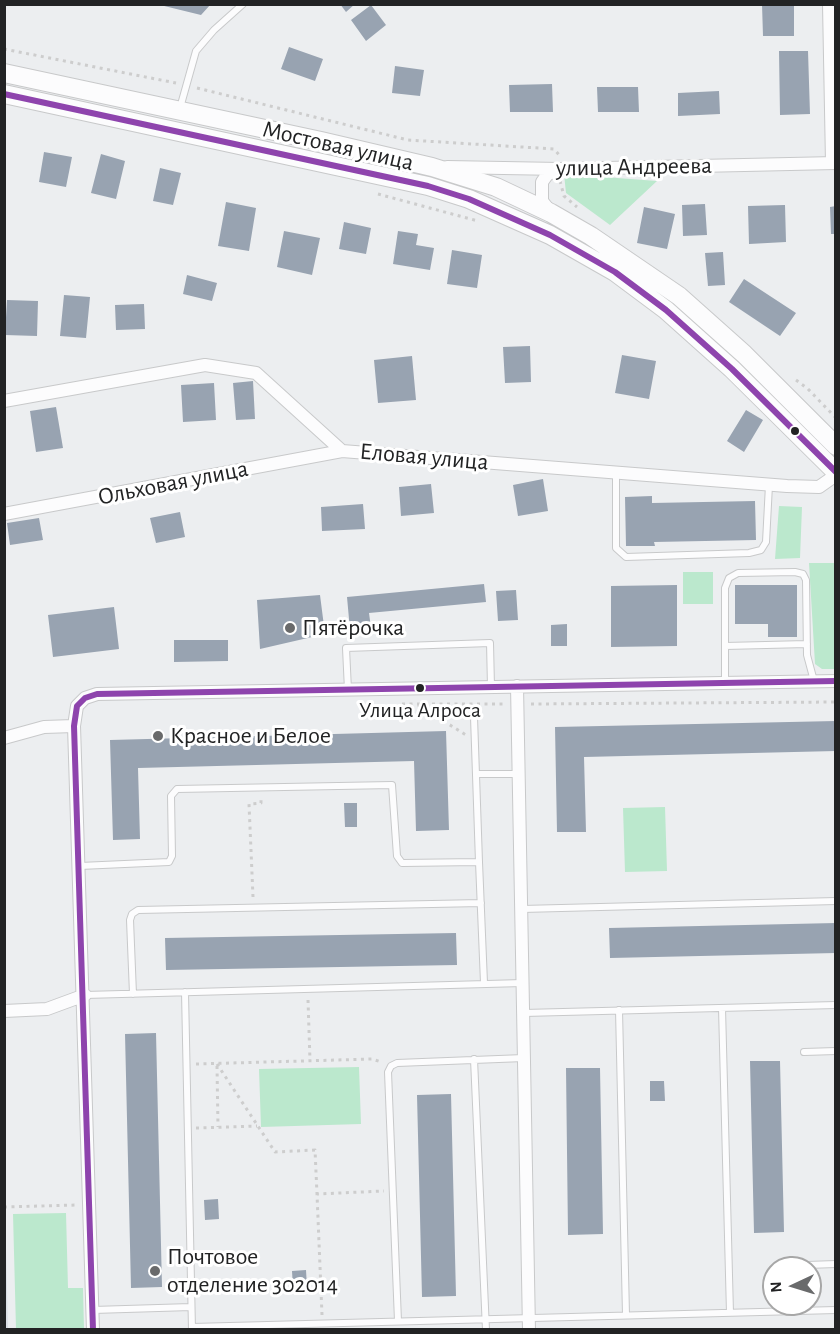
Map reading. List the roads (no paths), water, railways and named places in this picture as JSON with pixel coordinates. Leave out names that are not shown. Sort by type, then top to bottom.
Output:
[{"type":"main road","name":"Мостовая улица","points":[[4,73],[432,167],[496,187],[551,213],[625,256],[679,296],[744,354],[836,446]]},
{"type":"main road","name":"Мостовая улица","points":[[4,94],[428,186],[469,199],[540,231],[615,272],[666,310],[732,369],[836,473]]},
{"type":"street","points":[[829,4],[834,163]]},
{"type":"street","name":"улица Андреева","points":[[432,167],[560,169],[834,163]]},
{"type":"street","points":[[551,213],[542,201],[542,182],[547,175],[560,169]]},
{"type":"street","name":"Еловая улица","points":[[4,401],[205,365],[256,373],[342,451],[769,485],[819,487],[836,473]]},
{"type":"street","name":"Ольховая улица","points":[[4,514],[342,451]]},
{"type":"street","points":[[93,1329],[74,726],[77,706],[85,698],[97,694],[836,681]]},
{"type":"street","points":[[518,686],[529,1324]]},
{"type":"street","points":[[4,738],[45,727],[74,726]]},
{"type":"street","points":[[4,1011],[46,1010],[84,995]]},
{"type":"lane","points":[[179,111],[196,51],[214,30],[243,4]]},
{"type":"lane","points":[[616,473],[616,548],[626,556],[749,553],[761,550],[766,542],[769,485]]},
{"type":"lane","points":[[725,683],[725,588],[729,578],[738,573],[795,572],[803,574],[806,580],[807,655],[814,682]]},
{"type":"lane","points":[[348,690],[346,648],[490,643],[491,687]]},
{"type":"lane","points":[[725,646],[807,644]]},
{"type":"lane","points":[[474,717],[484,983]]},
{"type":"lane","points":[[476,774],[519,774]]},
{"type":"lane","points":[[80,866],[169,862],[172,856],[173,791],[392,785],[397,856],[402,863],[409,865],[479,862]]},
{"type":"lane","points":[[522,909],[836,901]]},
{"type":"lane","points":[[133,994],[130,921],[132,914],[138,910],[481,903]]},
{"type":"lane","points":[[84,995],[523,983]]},
{"type":"lane","points":[[185,992],[192,1328],[485,1318],[529,1324],[626,1315],[836,1310]]},
{"type":"lane","points":[[524,1013],[836,1005]]},
{"type":"lane","points":[[722,1008],[730,1313]]},
{"type":"lane","points":[[619,1011],[626,1315]]},
{"type":"lane","points":[[804,1052],[836,1051]]},
{"type":"lane","points":[[398,1321],[388,1072],[391,1066],[397,1063],[524,1058]]},
{"type":"lane","points":[[474,1059],[486,1329]]},
{"type":"lane","points":[[93,1310],[191,1307]]},
{"type":"lane","points":[[434,1320],[434,1329]]},
{"type":"place","name":"Пятёрочка","points":[[290,628]]},
{"type":"place","name":"Улица Алроса","points":[[420,688]]},
{"type":"place","name":"Красное и Белое","points":[[158,736]]},
{"type":"place","name":"Почтовое отделение 302014","points":[[155,1271]]}]
